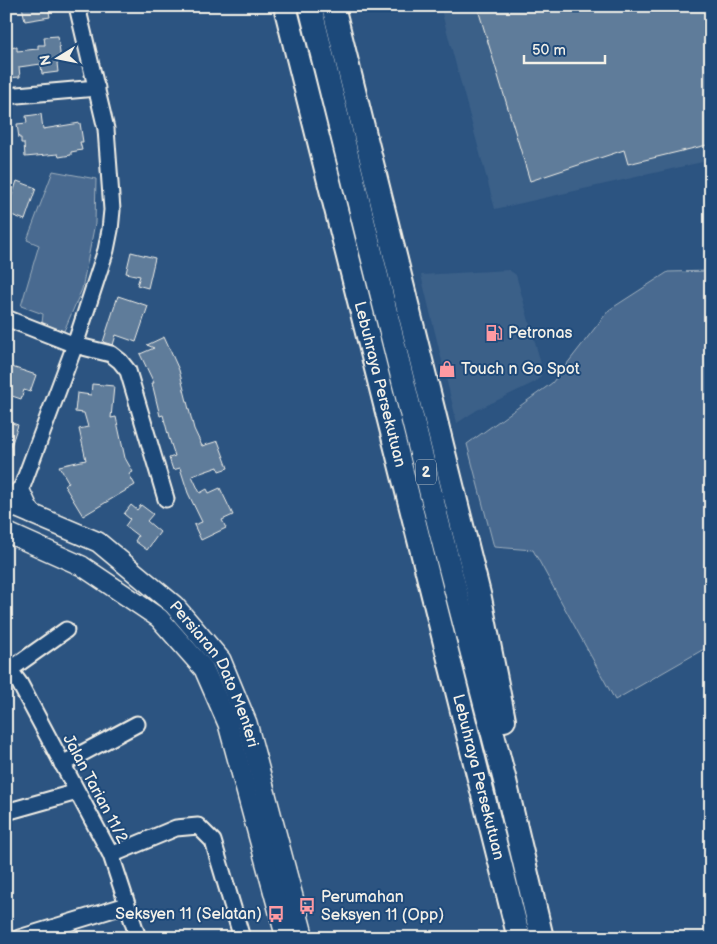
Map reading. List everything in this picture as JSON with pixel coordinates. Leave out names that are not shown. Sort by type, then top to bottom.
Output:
[{"type":"highway","name":"Lebuhraya Persekutuan","points":[[285,6],[519,938]]},
{"type":"highway","name":"Lebuhraya Persekutuan","points":[[310,6],[442,535],[506,782],[542,938]]},
{"type":"highway","points":[[333,6],[480,598],[512,760],[506,782]]},
{"type":"main road","name":"Persiaran Dato Menteri","points":[[13,496],[32,514],[98,542],[174,605],[221,660],[247,723],[304,938]]},
{"type":"main road","points":[[13,496],[25,521],[75,562]]},
{"type":"main road","name":"Persiaran Dato Menteri","points":[[6,532],[75,562],[159,618],[204,669],[228,724],[286,938]]},
{"type":"street","points":[[13,496],[75,345],[106,250],[112,210],[109,149],[106,129],[77,6]]},
{"type":"street","points":[[6,96],[97,88]]},
{"type":"street","points":[[9,322],[75,345],[111,354],[120,361],[128,372],[166,499]]},
{"type":"street","points":[[8,667],[66,630]]},
{"type":"street","name":"Jalan Tarian 11/2","points":[[8,667],[13,686],[62,764],[111,855],[138,938]]},
{"type":"street","points":[[62,764],[137,724]]},
{"type":"street","points":[[6,812],[77,792]]},
{"type":"street","points":[[111,855],[176,828],[198,826],[213,841],[242,938]]},
{"type":"street","points":[[19,938],[51,933],[127,905]]},
{"type":"shaded area","points":[[440,6],[711,6],[711,160],[495,209]]},
{"type":"shaded area","points":[[53,171],[96,179],[95,223],[82,289],[64,331],[42,324],[43,314],[21,306],[39,245],[27,240]]},
{"type":"shaded area","points":[[509,270],[516,275],[540,360],[541,376],[535,382],[477,410],[457,423],[421,275]]},
{"type":"shaded area","points":[[711,271],[711,645],[615,700],[533,550],[494,547],[467,444],[552,383],[609,310],[668,272]]},
{"type":"building","points":[[22,6],[48,6],[50,17],[25,21]]},
{"type":"building","points":[[477,6],[711,6],[711,144],[628,164],[624,150],[530,181]]},
{"type":"building","points":[[58,36],[61,62],[57,63],[58,72],[42,74],[41,64],[19,67],[20,77],[6,78],[6,48],[17,47],[17,51],[38,49],[38,45],[45,45],[44,37]]},
{"type":"building","points":[[41,114],[43,129],[80,123],[83,142],[80,142],[82,150],[71,152],[71,155],[59,157],[58,154],[25,157],[24,143],[21,143],[21,138],[19,138],[17,124],[27,123],[26,116]]},
{"type":"building","points":[[17,181],[36,188],[25,220],[6,213]]},
{"type":"building","points":[[131,252],[155,258],[148,288],[137,285],[140,276],[126,273]]},
{"type":"building","points":[[118,296],[148,306],[136,342],[116,335],[113,345],[103,342]]},
{"type":"building","points":[[164,337],[179,370],[194,429],[202,446],[218,441],[228,468],[219,471],[218,467],[192,476],[200,493],[207,489],[209,493],[220,488],[233,515],[222,520],[226,528],[201,540],[194,525],[202,522],[188,493],[180,468],[173,470],[169,458],[175,456],[163,415],[160,416],[152,383],[154,383],[140,354],[154,348],[147,345]]},
{"type":"building","points":[[6,365],[36,375],[30,392],[24,390],[21,399],[6,394]]},
{"type":"building","points":[[92,384],[114,386],[111,418],[116,417],[125,458],[133,472],[129,474],[135,485],[83,516],[64,485],[69,483],[59,466],[86,460],[79,429],[88,427],[84,413],[75,412],[77,393],[91,395]]},
{"type":"building","points":[[6,421],[18,425],[8,455],[6,455]]},
{"type":"building","points":[[131,505],[137,510],[141,505],[153,514],[147,521],[160,532],[147,550],[135,541],[138,536],[125,526],[130,519],[124,514]]},
{"type":"place","name":"Petronas","points":[[494,333]]},
{"type":"place","name":"Touch n Go Spot","points":[[447,369]]},
{"type":"place","name":"Perumahan Seksyen 11 (Opp)","points":[[307,906]]},
{"type":"place","name":"Seksyen 11 (Selatan)","points":[[276,914]]}]
